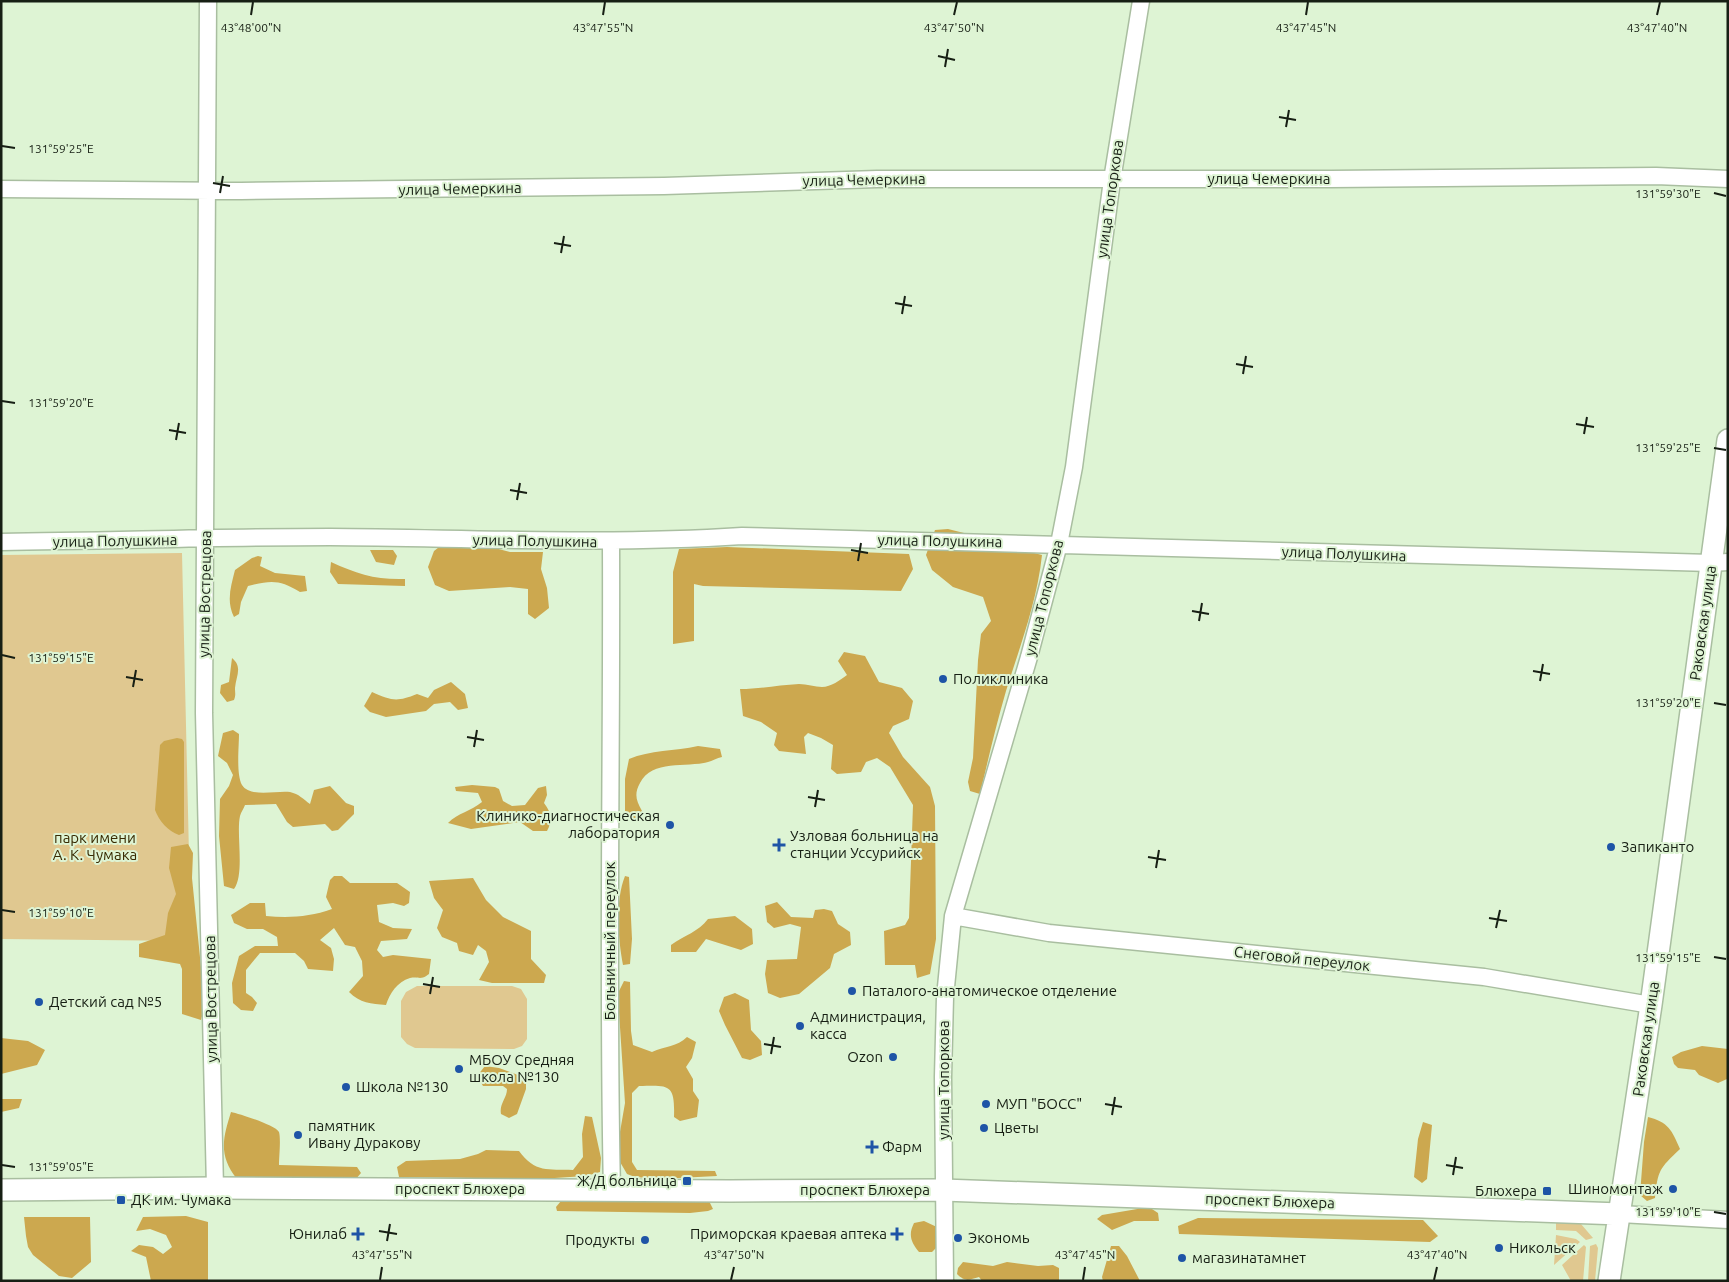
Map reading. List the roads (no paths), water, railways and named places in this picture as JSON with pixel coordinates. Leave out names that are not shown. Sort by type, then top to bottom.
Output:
[{"type":"main road","name":"Раковская улица","points":[[1609,1281],[1719,562],[1728,440]]},
{"type":"main road","name":"проспект Блюхера","points":[[1,1190],[215,1188],[943,1190],[1620,1214]]},
{"type":"street","name":"улица Вострецова","points":[[208,1],[204,727],[215,1188]]},
{"type":"street","name":"улица Топоркова","points":[[945,1281],[943,1190],[944,997],[953,916],[1032,648],[1059,544],[1074,467],[1112,180],[1141,1]]},
{"type":"street","name":"улица Чемеркина","points":[[1,189],[207,191],[664,186],[877,178],[1112,180],[1646,176],[1728,179]]},
{"type":"street","name":"улица Полушкина","points":[[1,542],[329,537],[611,542],[742,536],[1059,544],[1194,550],[1719,562]]},
{"type":"street","name":"Больничный переулок","points":[[611,542],[612,1190]]},
{"type":"street","name":"Снеговой переулок","points":[[953,916],[1049,933],[1484,977],[1651,1005]]},
{"type":"street","name":"проспект Блюхера","points":[[1620,1214],[1728,1220]]},
{"type":"place","name":"Поликлиника","points":[[943,679]]},
{"type":"place","name":"Клинико-диагностическая лаборатория","points":[[670,825]]},
{"type":"place","name":"Узловая больница на станции Уссурийск","points":[[779,845]]},
{"type":"place","name":"Запиканто","points":[[1611,847]]},
{"type":"place","name":"Паталого-анатомическое отделение","points":[[852,991]]},
{"type":"place","name":"Детский сад №5","points":[[39,1002]]},
{"type":"place","name":"Администрация, касса","points":[[800,1026]]},
{"type":"place","name":"Ozon","points":[[893,1057]]},
{"type":"place","name":"МБОУ Средняя школа №130","points":[[459,1069]]},
{"type":"place","name":"Школа №130","points":[[346,1087]]},
{"type":"place","name":"МУП \"БОСС\"","points":[[986,1104]]},
{"type":"place","name":"Цветы","points":[[984,1128]]},
{"type":"place","name":"памятник Ивану Дуракову","points":[[298,1135]]},
{"type":"place","name":"Фарм","points":[[872,1147]]},
{"type":"place","name":"Ж/Д больница","points":[[687,1181]]},
{"type":"place","name":"Шиномонтаж","points":[[1673,1189]]},
{"type":"place","name":"Блюхера","points":[[1547,1191]]},
{"type":"place","name":"ДК им. Чумака","points":[[121,1200]]},
{"type":"place","name":"Юнилаб","points":[[358,1234]]},
{"type":"place","name":"Приморская краевая аптека","points":[[897,1234]]},
{"type":"place","name":"Экономь","points":[[958,1238]]},
{"type":"place","name":"Продукты","points":[[645,1240]]},
{"type":"place","name":"Никольск","points":[[1499,1248]]},
{"type":"place","name":"магазинатамнет","points":[[1182,1258]]},
{"type":"park label","name":"парк имени А. К. Чумака","points":[[95,846]]}]
